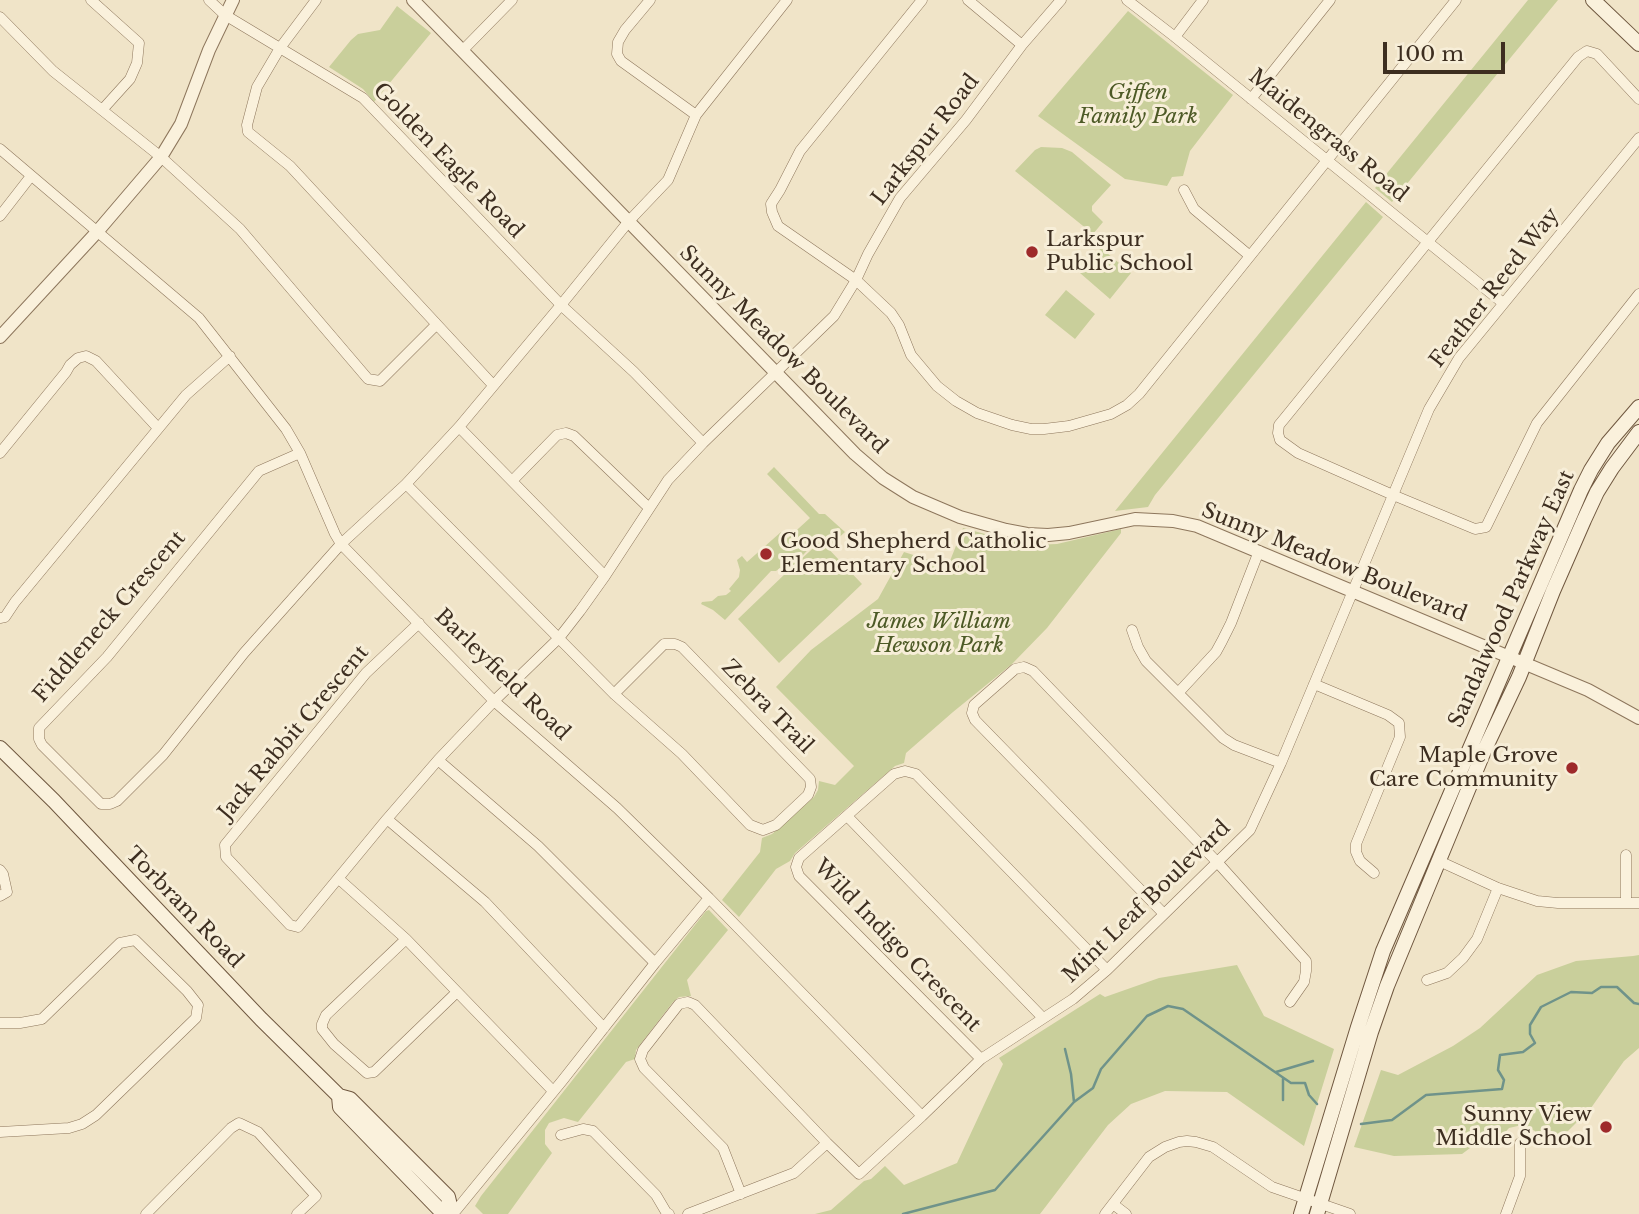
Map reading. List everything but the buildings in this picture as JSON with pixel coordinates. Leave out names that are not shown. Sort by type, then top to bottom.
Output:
[{"type":"main road","points":[[1593,0],[1639,44]]},
{"type":"main road","name":"Sandalwood Parkway East","points":[[1314,1204],[1373,978],[1388,939],[1578,496],[1608,443],[1639,408]]},
{"type":"main road","name":"Sandalwood Parkway East","points":[[1301,1214],[1314,1204],[1387,985],[1484,751],[1525,663],[1553,591],[1597,492],[1639,432]]},
{"type":"main road","name":"Torbram Road","points":[[0,748],[54,801],[261,1019],[339,1096],[350,1099],[448,1197],[451,1214]]},
{"type":"street","points":[[91,0],[139,43],[137,63],[130,79],[102,110]]},
{"type":"street","name":"Golden Eagle Road","points":[[209,0],[225,15],[363,98],[561,305],[634,372],[703,443]]},
{"type":"street","points":[[0,337],[97,232],[161,157],[180,124],[209,50],[233,0]]},
{"type":"street","points":[[316,0],[280,48],[257,87],[247,125],[248,132],[290,166],[493,385]]},
{"type":"street","name":"Sunny Meadow Boulevard","points":[[413,0],[776,373],[869,466],[899,488],[944,511],[1006,530],[1037,535],[1069,533],[1135,519],[1173,521],[1208,529],[1588,690],[1639,718]]},
{"type":"street","points":[[463,50],[512,0]]},
{"type":"street","points":[[649,0],[625,30],[618,42],[617,54],[621,61],[696,116]]},
{"type":"street","points":[[341,544],[406,484],[458,427],[629,221],[668,180],[696,116],[787,0]]},
{"type":"street","points":[[922,0],[800,151],[771,204],[772,212],[778,226],[856,280],[891,313],[911,355],[937,386],[977,413],[1031,429],[1069,426],[1111,414],[1139,394],[1456,0]]},
{"type":"street","points":[[968,0],[1022,45]]},
{"type":"street","name":"Larkspur Road","points":[[648,508],[668,480],[703,443],[834,316],[900,198],[1061,0]]},
{"type":"street","name":"Maidengrass Road","points":[[1127,0],[1503,303]]},
{"type":"street","points":[[1175,37],[1203,0]]},
{"type":"street","points":[[1251,99],[1330,0]]},
{"type":"street","points":[[0,17],[53,71],[161,157],[240,229],[368,379],[380,381],[436,325]]},
{"type":"street","points":[[1639,99],[1597,54],[1587,51],[1578,57],[1279,425],[1280,440],[1298,453],[1393,495],[1475,529],[1486,527],[1537,423],[1639,294]]},
{"type":"street","name":"Feather Reed Way","points":[[1353,591],[1429,409],[1459,358],[1639,138]]},
{"type":"street","name":"Barleyfield Road","points":[[0,149],[199,318],[286,429],[300,453],[341,544],[494,701],[617,808],[709,898],[922,1116]]},
{"type":"street","points":[[0,216],[32,176]]},
{"type":"street","points":[[1184,190],[1194,209],[1250,256]]},
{"type":"street","points":[[0,453],[70,365],[78,358],[86,356],[96,361],[158,428]]},
{"type":"street","points":[[0,618],[5,617],[186,395],[230,356]]},
{"type":"street","points":[[458,427],[605,576]]},
{"type":"street","points":[[512,481],[557,435],[566,433],[574,436],[648,508]]},
{"type":"street","name":"Fiddleneck Crescent","points":[[300,453],[259,471],[107,657],[39,728],[42,745],[101,803],[110,804],[117,801],[163,755],[244,653],[341,544]]},
{"type":"street","name":"Zebra Trail","points":[[406,484],[614,694],[682,754],[750,825],[763,830],[776,825],[808,795],[810,779],[682,647],[664,644],[614,694]]},
{"type":"street","name":"Jack Rabbit Crescent","points":[[419,623],[366,673],[225,845],[226,857],[290,925],[299,927],[438,760],[559,638],[605,576],[648,508]]},
{"type":"street","points":[[1179,692],[1216,652],[1231,623],[1259,551]]},
{"type":"street","name":"Mint Leaf Boulevard","points":[[741,1194],[723,1148],[644,1068],[640,1059],[643,1050],[679,1004],[688,1002],[695,1005],[859,1174],[981,1059],[1073,999],[1107,970],[1250,830],[1353,591]]},
{"type":"street","points":[[1132,630],[1146,661],[1223,738],[1281,763]]},
{"type":"street","points":[[1164,914],[975,720],[972,713],[974,705],[1015,669],[1024,667],[1033,671],[1218,863],[1306,961],[1304,982],[1290,1002]]},
{"type":"street","points":[[1314,684],[1388,715],[1399,723],[1400,737],[1356,844],[1360,861],[1374,873]]},
{"type":"street","points":[[438,760],[538,846],[655,963]]},
{"type":"street","name":"Wild Indigo Crescent","points":[[981,1059],[799,876],[796,867],[799,858],[894,774],[905,771],[916,774],[1107,970]]},
{"type":"street","points":[[847,816],[1043,1018]]},
{"type":"street","points":[[387,819],[485,902],[604,1028]]},
{"type":"street","points":[[1626,855],[1626,903]]},
{"type":"street","points":[[1439,861],[1498,888],[1537,901],[1639,903]]},
{"type":"street","points":[[0,870],[7,892],[0,896]]},
{"type":"street","points":[[339,879],[406,939],[553,1091]]},
{"type":"street","points":[[1427,979],[1447,974],[1477,939],[1498,888]]},
{"type":"street","points":[[451,1214],[709,898]]},
{"type":"street","points":[[406,939],[326,1015],[322,1029],[334,1044],[367,1073],[374,1072],[457,992]]},
{"type":"street","points":[[0,1023],[42,1019],[120,943],[135,940],[198,1005],[196,1018],[96,1115],[82,1124],[69,1128],[0,1132]]},
{"type":"street","points":[[146,1214],[230,1128],[239,1123],[258,1132],[316,1196],[297,1214]]},
{"type":"street","points":[[561,1135],[583,1129],[593,1131],[656,1195],[669,1214]]},
{"type":"street","points":[[1105,1214],[1154,1153],[1171,1144],[1187,1141],[1213,1147],[1268,1185],[1314,1204],[1350,1214]]},
{"type":"street","points":[[688,1214],[794,1173],[827,1143]]},
{"type":"street","points":[[1506,1214],[1520,1176],[1520,1143]]},
{"type":"street","points":[[1113,1204],[1126,1214]]},
{"type":"green space","points":[[1528,0],[1558,0],[1392,202],[1375,188]]},
{"type":"green space","points":[[397,6],[431,33],[374,102],[363,89],[329,67],[358,34],[380,30]]},
{"type":"green space","name":"Giffen Family Park","points":[[1128,11],[1233,95],[1190,151],[1183,176],[1172,177],[1167,186],[1125,179],[1038,116]]},
{"type":"green space","points":[[1041,147],[1062,148],[1072,152],[1111,185],[1092,206],[1092,211],[1103,222],[1093,234],[1015,171]]},
{"type":"green space","points":[[1366,202],[1383,217],[1155,495],[1148,507],[1115,511]]},
{"type":"green space","points":[[1101,248],[1131,273],[1110,299],[1080,273]]},
{"type":"green space","points":[[1066,290],[1095,314],[1075,339],[1045,315]]},
{"type":"green space","points":[[774,467],[819,514],[825,514],[845,532],[832,544],[821,536],[787,572],[821,541],[862,584],[779,663],[738,619],[786,573],[780,568],[771,571],[725,620],[701,604],[731,591],[729,589],[739,577],[737,560],[742,556],[747,562],[781,532],[788,538],[810,518],[767,474]]},
{"type":"green space","name":"James William Hewson Park","points":[[963,528],[1033,545],[1057,544],[1121,529],[1121,533],[1047,628],[1012,664],[906,753],[904,763],[895,766],[795,853],[790,861],[776,869],[739,917],[722,900],[760,852],[762,838],[772,834],[814,797],[819,781],[835,785],[854,766],[776,687],[811,650],[878,599],[904,552],[948,566]]},
{"type":"green space","points":[[709,910],[728,930],[687,980],[691,996],[679,997],[673,1002],[636,1050],[635,1059],[626,1062],[578,1122],[564,1118],[549,1123],[545,1130],[545,1144],[552,1153],[508,1214],[483,1214],[475,1206],[481,1196]]},
{"type":"green space","points":[[1639,955],[1639,1048],[1624,1061],[1591,1108],[1553,1146],[1542,1142],[1535,1131],[1522,1125],[1509,1128],[1500,1138],[1489,1134],[1462,1154],[1394,1156],[1354,1147],[1381,1070],[1398,1075],[1453,1046],[1480,1028],[1537,975],[1576,961]]},
{"type":"green space","points":[[1237,965],[1264,1016],[1334,1049],[1304,1146],[1227,1092],[1165,1091],[1131,1104],[1108,1125],[1040,1214],[815,1214],[831,1210],[885,1166],[904,1185],[957,1163],[1003,1064],[999,1058],[1100,994],[1105,997],[1159,978]]},
{"type":"waterway","points":[[1361,1124],[1392,1120],[1426,1095],[1502,1089],[1504,1080],[1498,1070],[1500,1055],[1523,1052],[1535,1043],[1530,1034],[1530,1025],[1541,1007],[1571,992],[1592,993],[1601,987],[1617,987],[1634,1003],[1639,1004]]},
{"type":"waterway","points":[[903,1214],[995,1190],[1074,1102],[1093,1088],[1101,1069],[1147,1016],[1168,1006],[1183,1009],[1291,1083],[1305,1083],[1309,1095],[1317,1104]]},
{"type":"waterway","points":[[1065,1049],[1074,1102]]},
{"type":"waterway","points":[[1276,1072],[1313,1061]]},
{"type":"waterway","points":[[1283,1079],[1283,1100]]},
{"type":"place","name":"Larkspur Public School","points":[[1032,252]]},
{"type":"place","name":"Good Shepherd Catholic Elementary School","points":[[766,554]]},
{"type":"place","name":"Maple Grove Care Community","points":[[1572,768]]},
{"type":"place","name":"Sunny View Middle School","points":[[1606,1127]]}]
